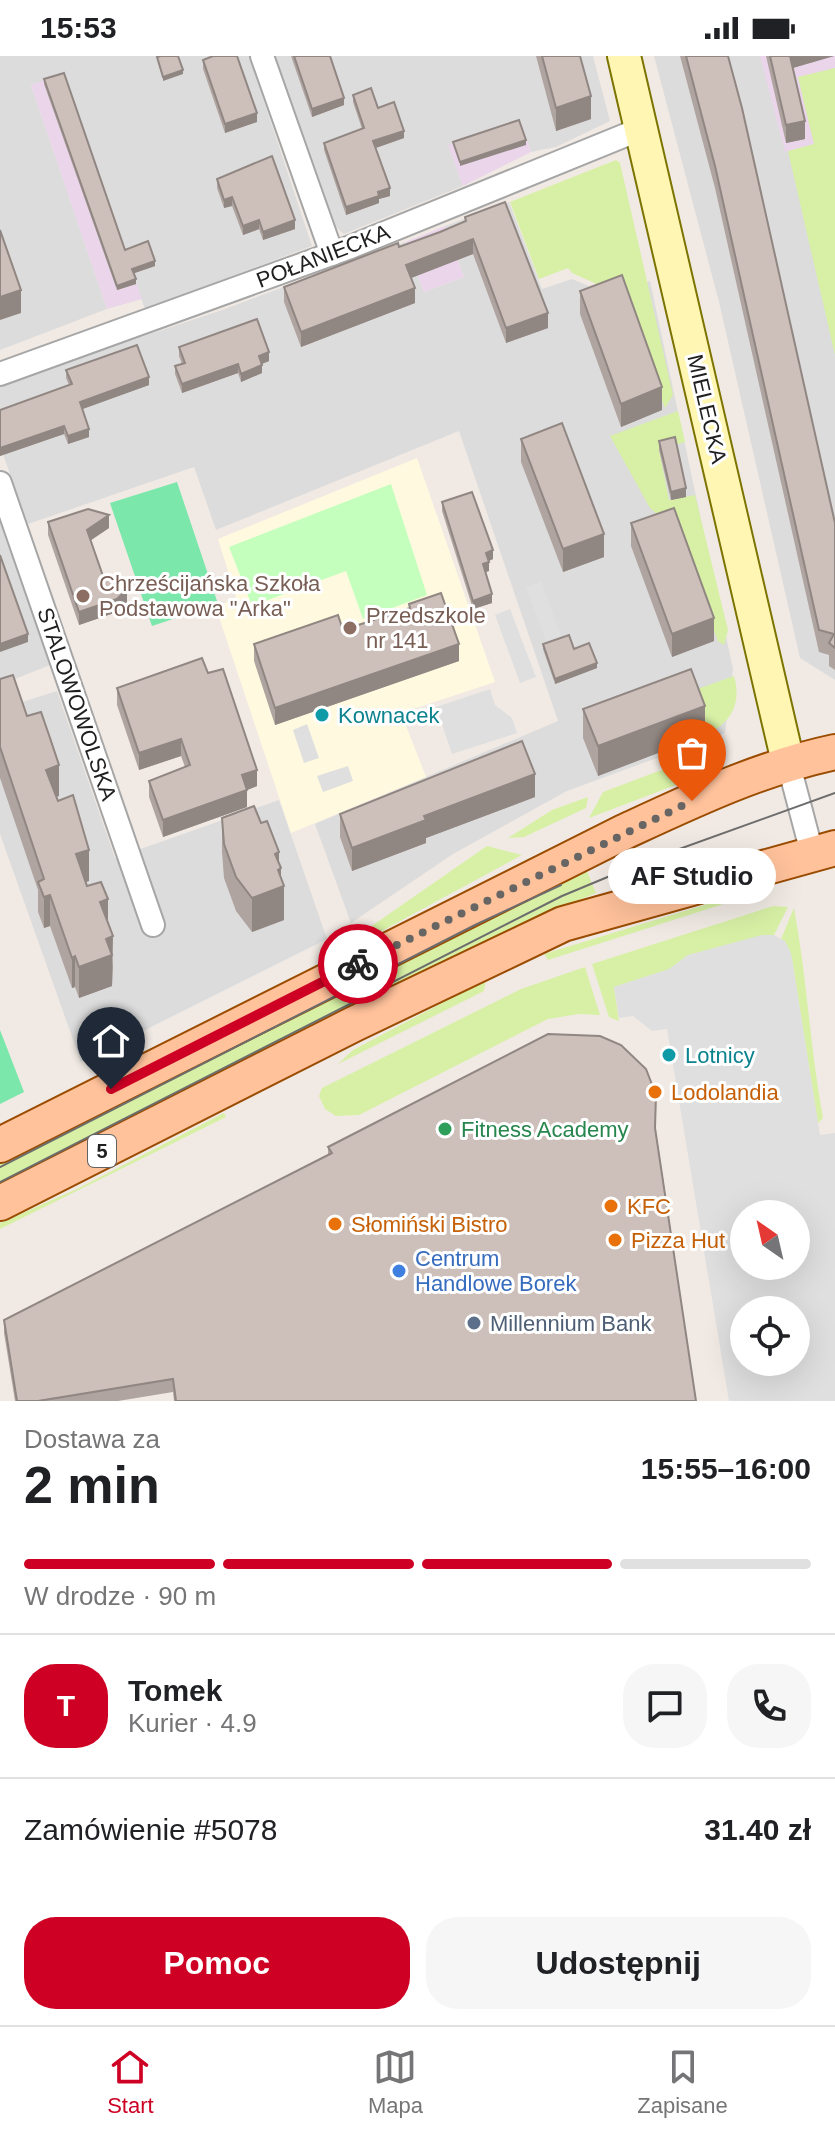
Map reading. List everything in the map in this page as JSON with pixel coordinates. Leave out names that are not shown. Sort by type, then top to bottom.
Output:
[{"type":"main road","name":"5","points":[[0,1145],[551,868],[714,790],[788,762],[835,752]]},
{"type":"main road","name":"5","points":[[0,1203],[563,924],[824,850]]},
{"type":"street","points":[[262,56],[332,254]]},
{"type":"street","name":"MIELECKA","points":[[624,56],[788,762]]},
{"type":"street","name":"POŁANIECKA","points":[[0,374],[332,254],[643,128]]},
{"type":"street","name":"STALOWOWOLSKA","points":[[0,483],[153,925]]},
{"type":"street","points":[[788,762],[824,850]]},
{"type":"shaded area","points":[[0,56],[249,56],[312,246],[145,309],[64,74],[31,85],[107,309],[0,350]]},
{"type":"shaded area","points":[[274,56],[593,56],[610,121],[556,147],[531,152],[521,123],[449,146],[463,186],[344,234],[333,225]]},
{"type":"shaded area","points":[[654,56],[835,56],[835,680],[800,658],[719,302]]},
{"type":"shaded area","points":[[760,56],[835,56],[835,68],[798,77],[814,144],[785,152]]},
{"type":"shaded area","points":[[63,73],[142,299],[107,309],[31,85]]},
{"type":"shaded area","points":[[521,122],[531,152],[463,186],[448,145]]},
{"type":"shaded area","points":[[509,202],[542,289],[572,279],[608,294],[650,281],[733,669],[725,733],[567,791],[453,854],[351,923],[315,824],[558,721],[459,431],[216,530],[194,467],[28,524],[0,446],[0,384],[222,310],[405,242],[424,292],[464,277],[445,226]]},
{"type":"shaded area","points":[[445,226],[464,277],[424,292],[405,242]]},
{"type":"shaded area","name":"Przedszkole nr 141","points":[[417,458],[495,682],[401,713],[426,777],[291,833],[216,608],[236,597],[218,539]]},
{"type":"shaded area","points":[[0,521],[50,665],[0,685]]},
{"type":"shaded area","points":[[541,581],[561,636],[546,641],[526,587]]},
{"type":"shaded area","points":[[510,609],[536,677],[520,683],[495,615]]},
{"type":"shaded area","points":[[490,689],[495,705],[512,718],[517,733],[452,754],[436,707]]},
{"type":"shaded area","points":[[57,691],[115,858],[279,800],[327,939],[81,1062],[0,834],[0,709]]},
{"type":"shaded area","points":[[307,724],[319,758],[304,763],[293,730]]},
{"type":"shaded area","points":[[348,766],[353,781],[323,792],[317,776]]},
{"type":"shaded area","points":[[762,935],[774,935],[785,941],[791,953],[820,1135],[835,1133],[835,1401],[729,1401],[667,1029],[652,1031],[633,1016],[619,1018],[614,987],[669,969],[688,955]]},
{"type":"green space","points":[[835,68],[835,355],[788,151],[814,144],[798,77]]},
{"type":"green space","points":[[616,160],[620,163],[673,395],[665,408],[619,294],[572,273],[568,268],[539,279],[510,202]]},
{"type":"green space","points":[[678,411],[685,442],[659,450],[669,500],[695,495],[728,630],[724,645],[718,641],[674,529],[650,508],[610,436]]},
{"type":"green space","points":[[177,482],[218,604],[152,626],[110,503]]},
{"type":"green space","points":[[391,484],[427,595],[363,619],[346,571],[252,606],[229,547]]},
{"type":"green space","points":[[734,676],[737,695],[732,711],[722,724],[707,734],[692,691]]},
{"type":"green space","points":[[683,762],[702,775],[589,818],[603,792]]},
{"type":"green space","points":[[588,797],[586,808],[524,837],[508,838],[552,810]]},
{"type":"green space","points":[[487,846],[522,855],[356,945],[350,941]]},
{"type":"green space","points":[[583,862],[596,893],[555,910],[0,1190],[0,1158]]},
{"type":"green space","points":[[737,895],[739,899],[548,960],[544,954]]},
{"type":"green space","points":[[773,906],[788,907],[774,935],[688,955],[670,969],[614,987],[619,1021],[609,1017],[592,964]]},
{"type":"green space","points":[[794,908],[823,1118],[818,1123],[792,959],[781,939]]},
{"type":"green space","points":[[585,967],[600,1015],[579,1014],[548,1019],[359,1115],[336,1116],[325,1109],[319,1096],[322,1088],[521,989]]},
{"type":"green space","points":[[486,980],[484,991],[338,1064],[353,1050]]},
{"type":"green space","points":[[0,1030],[24,1092],[0,1104]]},
{"type":"green space","points":[[224,1113],[226,1117],[0,1229],[0,1223],[77,1189]]},
{"type":"building","points":[[178,56],[183,70],[163,77],[157,57]]},
{"type":"building","points":[[213,56],[237,56],[257,113],[225,124],[203,60]]},
{"type":"building","points":[[294,56],[330,56],[344,98],[312,109]]},
{"type":"building","points":[[542,56],[580,56],[591,96],[556,108]]},
{"type":"building","points":[[686,56],[728,56],[742,108],[835,523],[835,648],[829,643],[834,634],[819,630],[715,166]]},
{"type":"building","points":[[770,56],[790,56],[805,121],[786,125]]},
{"type":"building","points":[[64,73],[125,250],[148,241],[155,261],[132,269],[136,279],[117,286],[44,79]]},
{"type":"building","points":[[371,88],[378,108],[394,102],[404,131],[373,141],[390,188],[378,192],[379,196],[346,207],[324,143],[364,128],[353,95]]},
{"type":"building","points":[[519,120],[526,140],[460,162],[453,142]]},
{"type":"building","points":[[272,156],[295,220],[263,232],[259,220],[243,226],[232,197],[224,200],[217,179]]},
{"type":"building","points":[[505,202],[548,313],[506,328],[473,239],[406,265],[415,288],[301,332],[284,287],[398,243],[399,247],[440,232],[466,221],[465,217]]},
{"type":"building","points":[[0,230],[21,290],[0,297]]},
{"type":"building","points":[[622,275],[662,387],[621,404],[580,291]]},
{"type":"building","points":[[257,319],[269,352],[259,356],[262,365],[241,374],[238,364],[182,384],[175,366],[185,363],[179,347]]},
{"type":"building","points":[[137,345],[149,377],[80,402],[89,429],[68,436],[64,426],[0,448],[0,410],[72,384],[66,370]]},
{"type":"building","points":[[562,423],[604,534],[563,549],[521,439]]},
{"type":"building","points":[[675,437],[686,488],[671,492],[659,441]]},
{"type":"building","points":[[472,492],[493,550],[486,553],[489,562],[483,564],[492,594],[473,601],[442,502]]},
{"type":"building","points":[[674,508],[714,618],[672,634],[631,523]]},
{"type":"building","points":[[88,509],[109,515],[87,530],[103,576],[120,581],[127,589],[117,599],[79,612],[48,522]]},
{"type":"building","points":[[0,555],[28,634],[0,644]]},
{"type":"building","points":[[441,593],[459,644],[275,708],[254,644],[338,615],[343,630],[410,608],[409,604]]},
{"type":"building","points":[[569,635],[574,649],[589,643],[597,663],[555,679],[543,644]]},
{"type":"building","points":[[202,658],[208,673],[223,669],[257,770],[242,775],[247,790],[163,820],[149,781],[190,765],[181,739],[139,753],[117,688]]},
{"type":"building","points":[[691,669],[705,706],[598,746],[583,709]]},
{"type":"building","points":[[13,675],[27,716],[41,712],[59,765],[46,770],[58,801],[73,795],[89,850],[76,854],[87,886],[101,882],[108,899],[100,902],[113,936],[106,939],[112,955],[79,967],[75,956],[72,958],[50,895],[44,897],[38,882],[44,879],[0,747],[0,679]]},
{"type":"building","points":[[522,741],[535,774],[424,816],[426,820],[352,848],[340,814]]},
{"type":"building","points":[[254,806],[261,823],[267,821],[279,852],[275,854],[284,886],[252,898],[236,877],[224,844],[222,818]]},
{"type":"building","name":"Centrum Handlowe Borek","points":[[548,1034],[600,1036],[621,1045],[646,1069],[656,1095],[655,1128],[696,1401],[176,1401],[173,1379],[38,1401],[17,1401],[4,1320],[332,1153],[328,1147]]},
{"type":"tram line","points":[[0,1182],[562,896],[646,861],[835,793]]},
{"type":"tram line","points":[[0,1167],[475,925],[561,885]]},
{"type":"way so far","points":[[358,964],[692,801]]},
{"type":"place","name":"Chrześcijańska Szkoła Podstawowa \"Arka\"","points":[[83,596]]},
{"type":"place","name":"Przedszkole nr 141","points":[[350,628]]},
{"type":"place","name":"Kownacek","points":[[322,715]]},
{"type":"place","name":"AF Studio","points":[[692,801]]},
{"type":"place","name":"Lotnicy","points":[[669,1055]]},
{"type":"place","name":"Lodolandia","points":[[655,1092]]},
{"type":"place","name":"Fitness Academy","points":[[445,1129]]},
{"type":"place","name":"KFC","points":[[611,1206]]},
{"type":"place","name":"Słomiński Bistro","points":[[335,1224]]},
{"type":"place","name":"Pizza Hut","points":[[615,1240]]},
{"type":"place","name":"Centrum Handlowe Borek","points":[[399,1271]]},
{"type":"place","name":"Millennium Bank","points":[[474,1323]]},
{"type":"route","points":[[111,1089],[358,964]]}]
